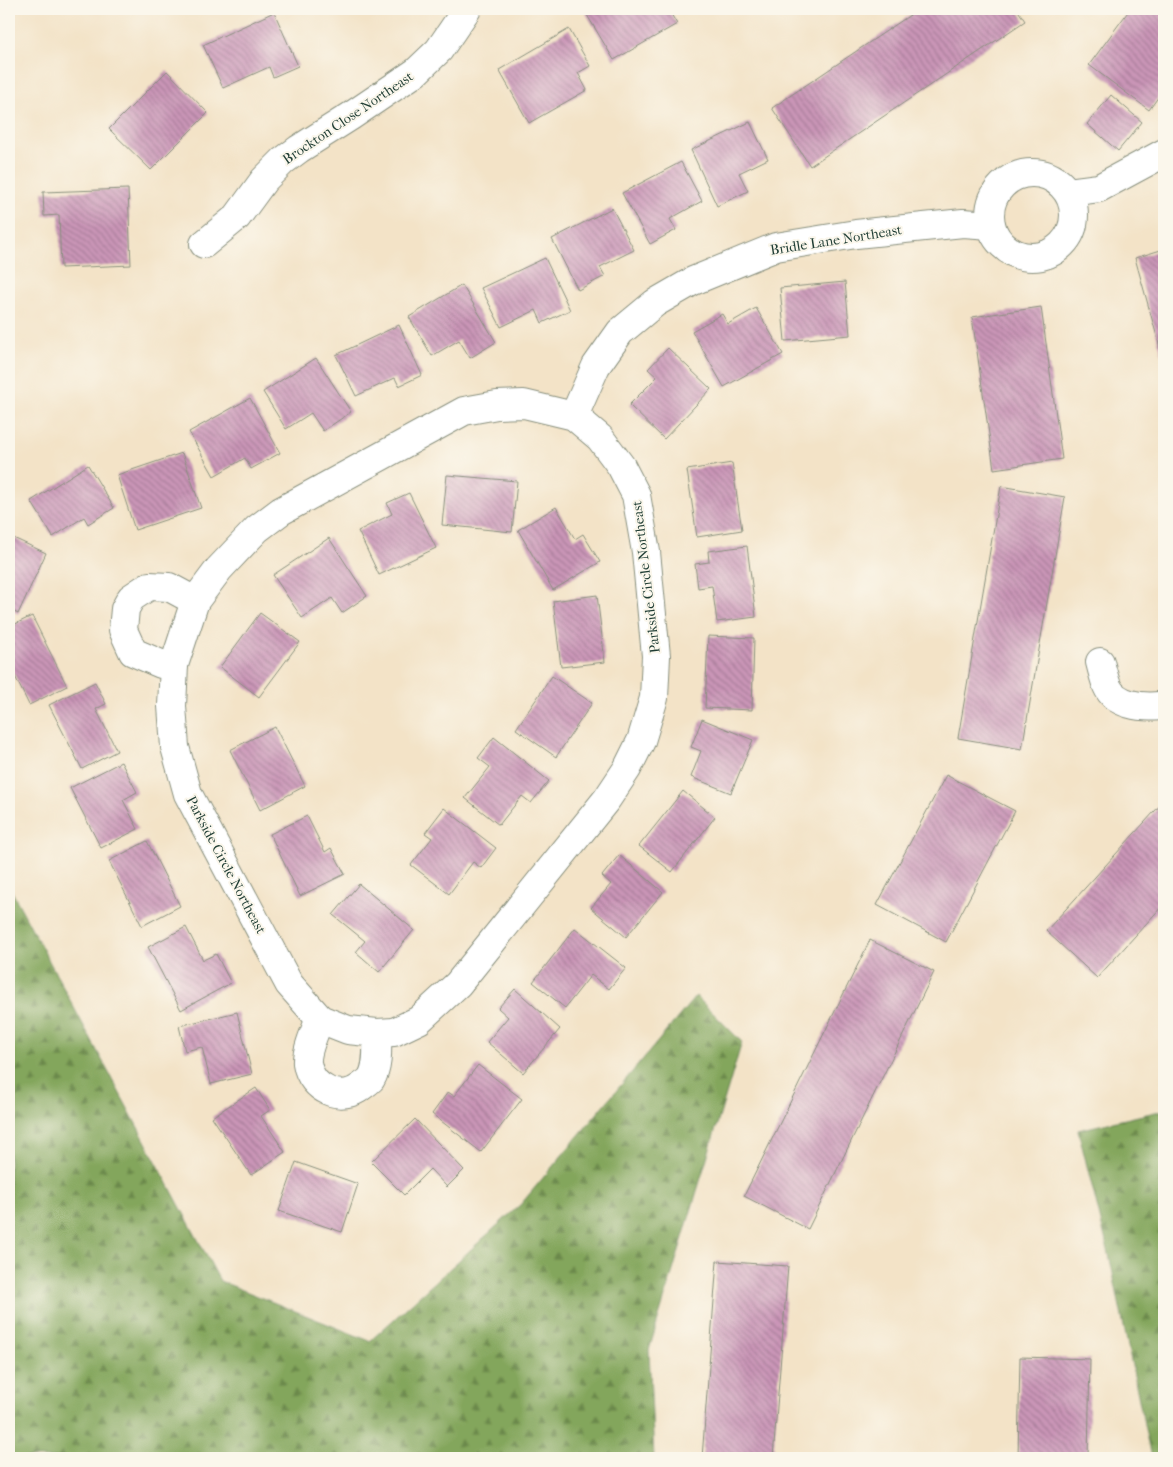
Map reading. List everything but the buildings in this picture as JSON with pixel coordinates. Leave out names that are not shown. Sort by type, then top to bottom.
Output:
[{"type":"street","name":"Brockton Close Northeast","points":[[204,244],[237,217],[264,180],[283,161],[298,149],[416,72],[439,50],[467,9]]},
{"type":"street","points":[[1068,192],[1098,188],[1164,152]]},
{"type":"street","points":[[1028,172],[1040,173],[1051,177],[1068,192],[1073,204],[1073,228],[1068,238],[1059,248],[1048,255],[1033,258],[1019,256],[1006,249],[997,238],[991,225],[990,210],[994,196],[1002,185],[1014,176],[1028,172]]},
{"type":"street","name":"Bridle Lane Northeast","points":[[574,416],[596,366],[620,332],[655,303],[693,281],[776,247],[856,234],[963,223],[991,225]]},
{"type":"street","name":"Parkside Circle Northeast","points":[[524,404],[574,416],[600,438],[621,466],[636,495],[646,552],[656,656],[654,698],[641,741],[628,769],[607,799],[458,984],[419,1020],[394,1032],[377,1033],[348,1030],[320,1019],[289,984],[188,794],[175,747],[172,706],[174,665],[195,600],[219,568],[257,529],[281,511],[464,412],[497,405],[524,404]]},
{"type":"street","points":[[174,665],[161,664],[133,652],[123,630],[125,609],[132,598],[149,586],[169,587],[195,600]]},
{"type":"street","points":[[1100,662],[1108,688],[1118,698],[1133,706],[1160,706]]},
{"type":"street","points":[[320,1019],[311,1042],[307,1062],[312,1078],[320,1086],[327,1091],[339,1094],[356,1092],[371,1079],[377,1060],[377,1033]]},
{"type":"green space","points":[[9,886],[220,1281],[370,1341],[521,1204],[696,996],[742,1042],[649,1350],[654,1458],[9,1458]]},
{"type":"green space","points":[[1164,1110],[1164,1458],[1151,1458],[1109,1254],[1078,1130]]}]
